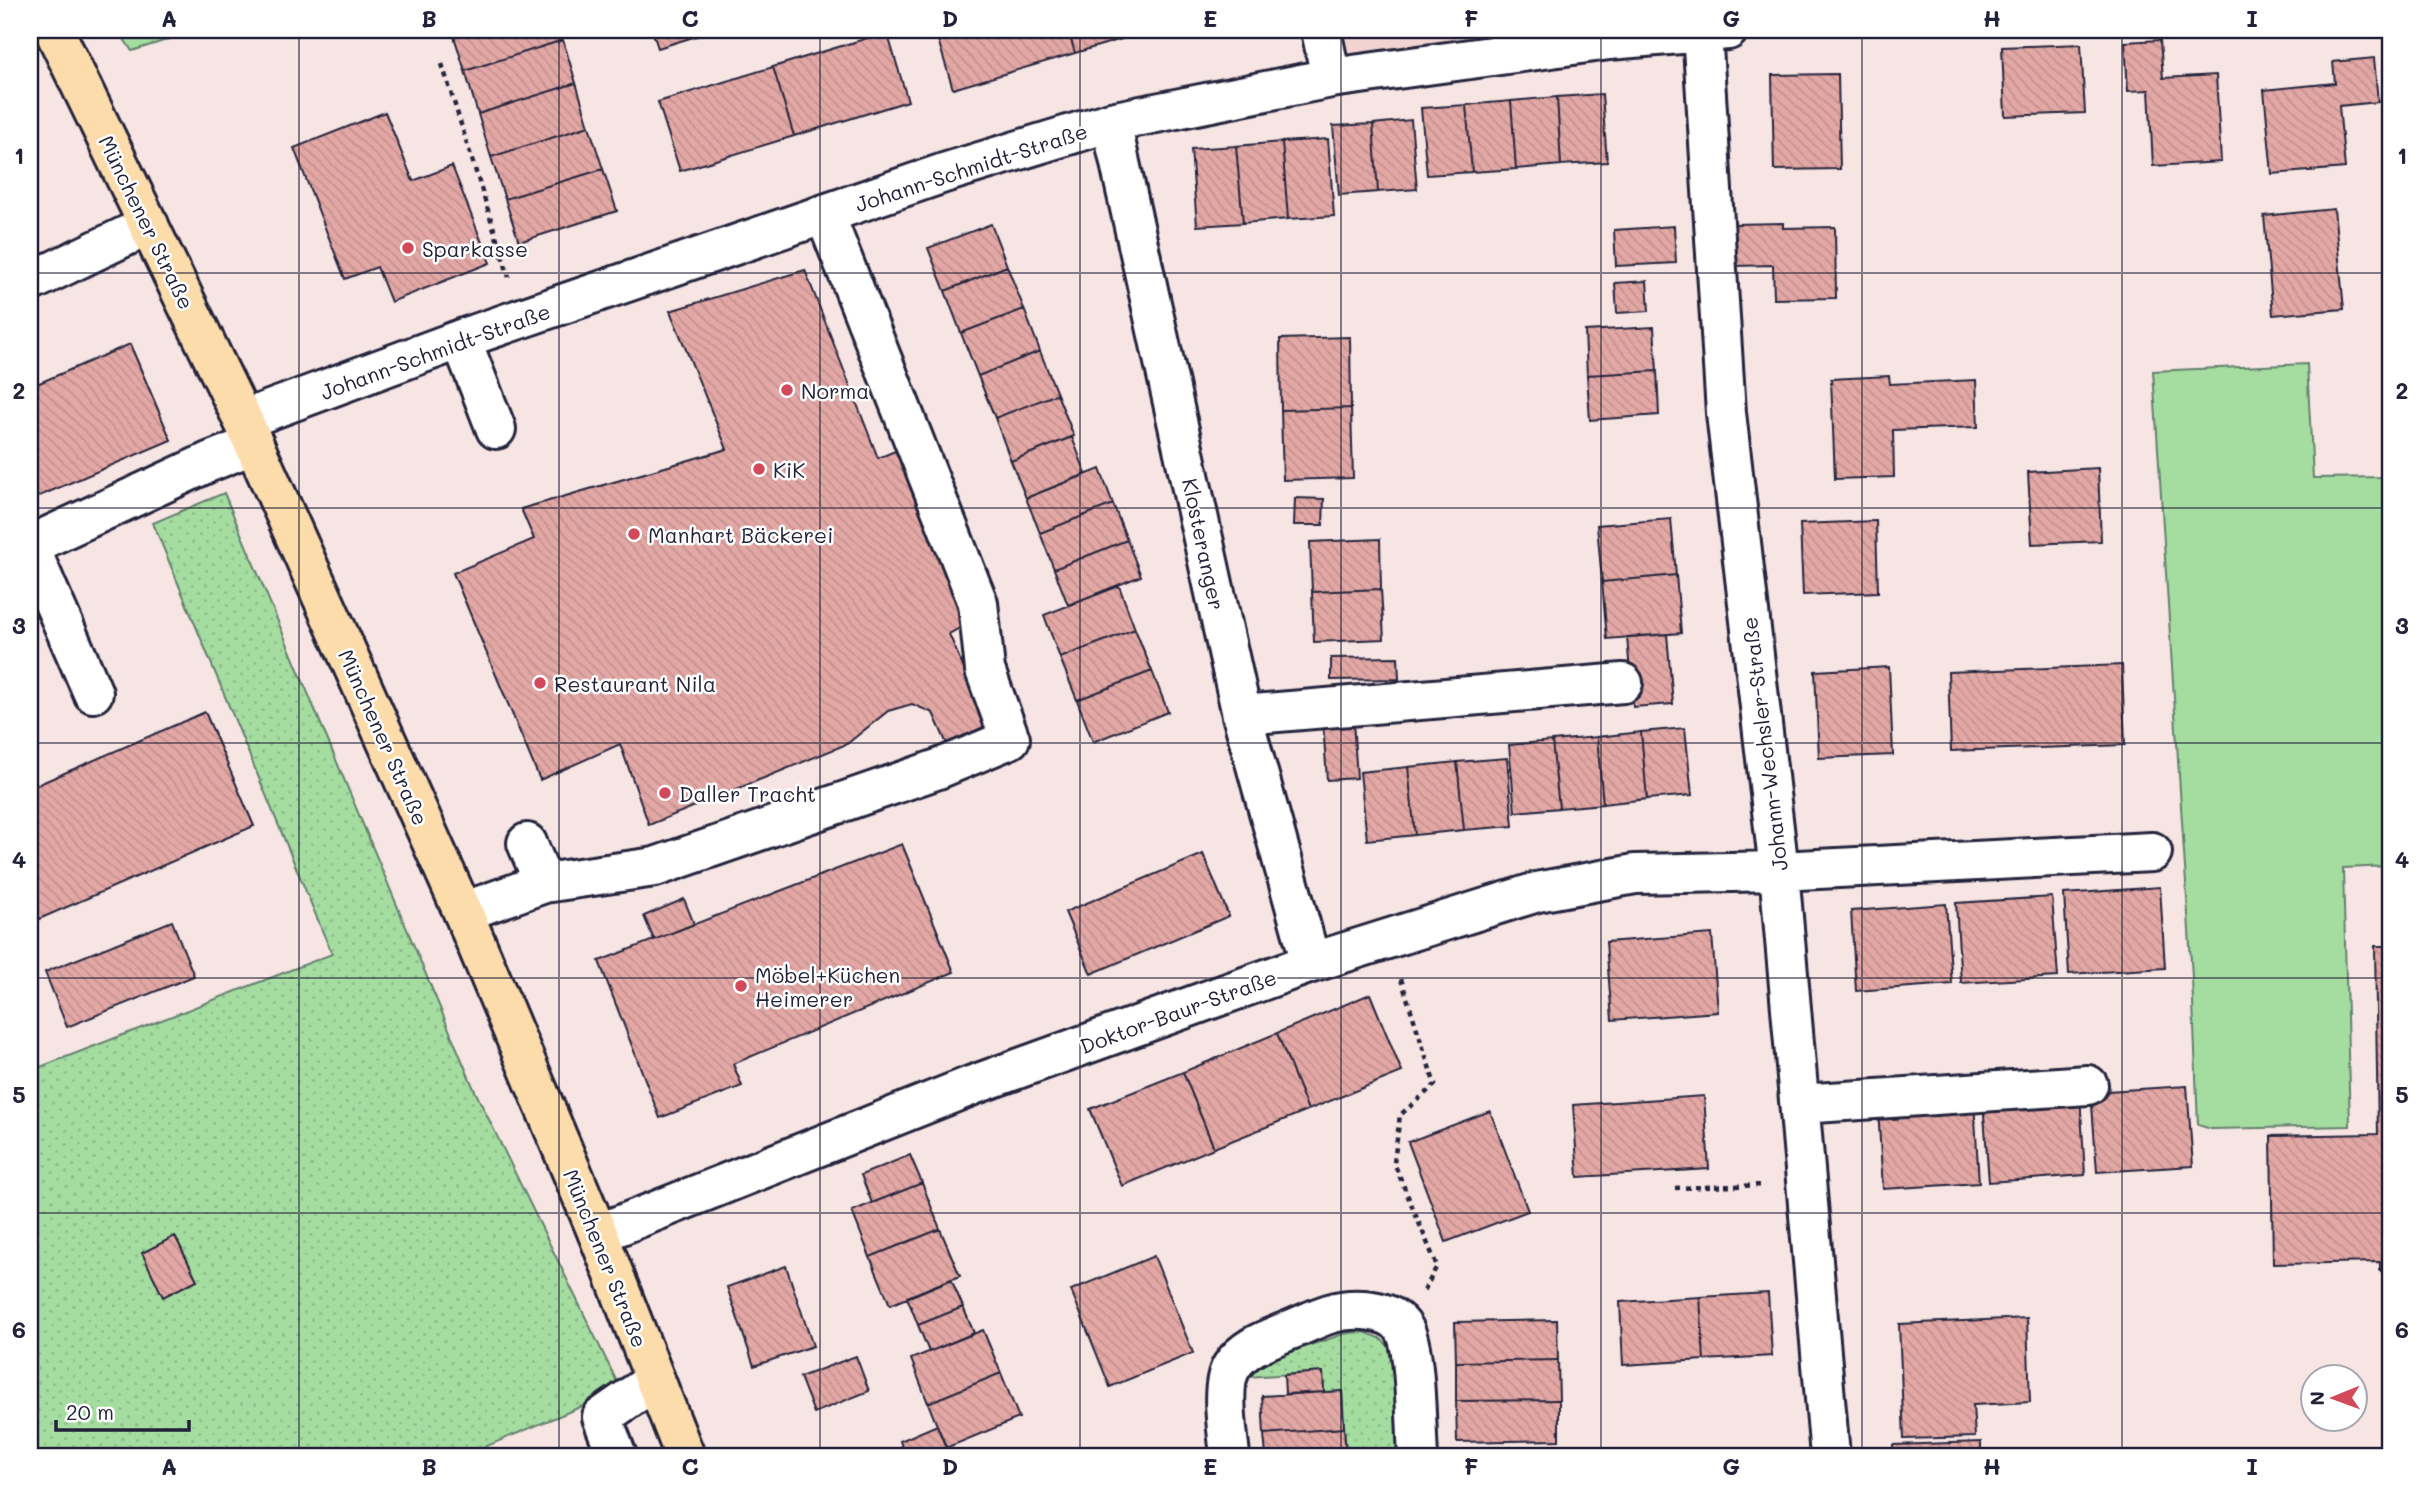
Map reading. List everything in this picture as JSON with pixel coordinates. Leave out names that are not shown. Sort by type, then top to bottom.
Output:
[{"type":"main road","name":"Münchener Straße","points":[[54,30],[248,432],[463,912],[597,1234],[685,1456]]},
{"type":"street","points":[[1321,30],[1331,78]]},
{"type":"street","name":"Johann-Schmidt-Straße","points":[[30,546],[209,462],[248,432],[461,339],[944,173],[1111,122],[1331,78],[1609,35],[1715,31]]},
{"type":"street","name":"Johann-Wechsler-Straße","points":[[1715,31],[1726,413],[1779,871],[1830,1456]]},
{"type":"street","name":"Klosteranger","points":[[1111,122],[1242,715],[1311,963]]},
{"type":"street","points":[[463,912],[544,883],[655,867],[938,769],[1010,738],[985,670],[978,603],[825,215]]},
{"type":"street","points":[[30,282],[149,225]]},
{"type":"street","points":[[461,339],[496,429]]},
{"type":"street","points":[[30,546],[93,693]]},
{"type":"street","points":[[1242,715],[1623,683]]},
{"type":"street","points":[[527,843],[544,883]]},
{"type":"street","name":"Doktor-Baur-Straße","points":[[597,1234],[973,1085],[1311,963],[1537,892],[1635,874],[1779,871],[2152,852]]},
{"type":"street","points":[[1800,1104],[2088,1085]]},
{"type":"street","points":[[1230,1456],[1226,1379],[1231,1367],[1242,1354],[1255,1345],[1331,1313],[1348,1310],[1368,1311],[1392,1318],[1406,1331],[1412,1366],[1418,1456]]},
{"type":"street","points":[[617,1456],[602,1417],[655,1380]]},
{"type":"path","points":[[442,64],[522,318]]},
{"type":"path","points":[[1388,939],[1435,1085],[1400,1115],[1394,1163],[1437,1266],[1423,1293],[1399,1323]]},
{"type":"path","points":[[1675,1188],[1806,1183]]},
{"type":"shaded area","points":[[1329,30],[1650,30],[1337,71]]},
{"type":"green space","points":[[118,30],[198,30],[132,51]]},
{"type":"green space","points":[[2307,364],[2313,478],[2391,477],[2391,866],[2343,868],[2350,1126],[2211,1129],[2198,1125],[2192,977],[2153,371]]},
{"type":"green space","points":[[224,493],[474,1089],[621,1390],[463,1456],[30,1456],[30,1071],[332,954],[153,523]]},
{"type":"green space","points":[[1364,1332],[1380,1338],[1392,1350],[1403,1456],[1346,1456],[1342,1391],[1324,1392],[1323,1372],[1247,1377],[1257,1365],[1268,1359],[1347,1333]]},
{"type":"building","points":[[452,30],[559,30],[563,40],[465,71]]},
{"type":"building","points":[[652,30],[716,30],[658,48]]},
{"type":"building","points":[[935,30],[1068,30],[1075,53],[953,89]]},
{"type":"building","points":[[1068,30],[1152,30],[1075,53]]},
{"type":"building","points":[[887,32],[908,101],[794,136],[773,67]]},
{"type":"building","points":[[563,40],[576,83],[478,114],[465,71]]},
{"type":"building","points":[[2160,40],[2163,78],[2216,75],[2221,162],[2153,166],[2149,90],[2128,91],[2125,42]]},
{"type":"building","points":[[2081,44],[2085,113],[2005,116],[2002,47]]},
{"type":"building","points":[[2374,58],[2378,102],[2339,106],[2345,168],[2272,174],[2264,90],[2335,83],[2333,62]]},
{"type":"building","points":[[773,67],[794,136],[680,171],[658,102]]},
{"type":"building","points":[[1838,74],[1840,169],[1774,170],[1772,75]]},
{"type":"building","points":[[576,83],[589,126],[491,157],[478,114]]},
{"type":"building","points":[[1602,94],[1607,162],[1561,165],[1557,97]]},
{"type":"building","points":[[1557,97],[1561,165],[1516,169],[1511,101]]},
{"type":"building","points":[[1511,101],[1516,169],[1472,172],[1466,105]]},
{"type":"building","points":[[1466,105],[1472,172],[1427,175],[1421,108]]},
{"type":"building","points":[[385,112],[413,181],[452,166],[490,263],[391,302],[377,267],[345,279],[294,148]]},
{"type":"building","points":[[1411,120],[1417,189],[1378,192],[1373,124]]},
{"type":"building","points":[[1373,124],[1378,192],[1339,195],[1333,126]]},
{"type":"building","points":[[589,126],[603,169],[505,199],[491,157]]},
{"type":"building","points":[[1328,139],[1334,216],[1288,219],[1282,142]]},
{"type":"building","points":[[1282,142],[1288,219],[1243,223],[1236,146]]},
{"type":"building","points":[[1236,146],[1243,223],[1197,226],[1191,149]]},
{"type":"building","points":[[603,169],[617,211],[519,242],[505,199]]},
{"type":"building","points":[[2334,209],[2344,309],[2273,315],[2264,216]]},
{"type":"building","points":[[1783,223],[1783,228],[1835,227],[1836,298],[1774,299],[1773,265],[1735,266],[1734,224]]},
{"type":"building","points":[[991,224],[1007,266],[945,291],[928,248]]},
{"type":"building","points":[[1674,226],[1676,263],[1616,266],[1614,230]]},
{"type":"building","points":[[1007,266],[1024,309],[961,333],[945,291]]},
{"type":"building","points":[[805,270],[878,458],[905,447],[967,624],[949,634],[988,725],[947,744],[933,713],[912,704],[888,711],[847,744],[649,825],[620,744],[540,780],[453,573],[534,539],[521,509],[727,449],[670,311]]},
{"type":"building","points":[[1647,281],[1649,311],[1617,313],[1615,283]]},
{"type":"building","points":[[1024,309],[1040,351],[978,376],[961,333]]},
{"type":"building","points":[[1654,327],[1657,371],[1587,375],[1585,331]]},
{"type":"building","points":[[1350,337],[1351,408],[1281,410],[1280,339]]},
{"type":"building","points":[[130,344],[171,440],[30,500],[30,387]]},
{"type":"building","points":[[1040,351],[1057,394],[995,418],[978,376]]},
{"type":"building","points":[[1657,371],[1659,415],[1590,420],[1587,375]]},
{"type":"building","points":[[1889,376],[1890,384],[1976,380],[1978,427],[1893,430],[1894,477],[1835,479],[1831,379]]},
{"type":"building","points":[[1057,394],[1074,436],[1011,461],[995,418]]},
{"type":"building","points":[[1351,408],[1353,478],[1283,480],[1281,410]]},
{"type":"building","points":[[1072,437],[1086,474],[1026,498],[1011,461]]},
{"type":"building","points":[[2098,468],[2101,541],[2032,544],[2028,472]]},
{"type":"building","points":[[1100,469],[1113,504],[1040,533],[1026,498]]},
{"type":"building","points":[[1295,498],[1324,499],[1323,525],[1294,525]]},
{"type":"building","points":[[1113,504],[1127,540],[1054,569],[1040,533]]},
{"type":"building","points":[[1671,519],[1676,575],[1602,582],[1597,525]]},
{"type":"building","points":[[1876,521],[1878,592],[1803,595],[1800,524]]},
{"type":"building","points":[[1380,539],[1381,589],[1312,592],[1310,542]]},
{"type":"building","points":[[1127,540],[1141,576],[1068,605],[1054,569]]},
{"type":"building","points":[[1676,575],[1681,633],[1607,639],[1602,582]]},
{"type":"building","points":[[1119,586],[1135,629],[1060,658],[1044,615]]},
{"type":"building","points":[[1381,589],[1384,639],[1314,642],[1312,592]]},
{"type":"building","points":[[1135,629],[1152,671],[1077,700],[1060,658]]},
{"type":"building","points":[[1667,634],[1673,704],[1633,707],[1627,637]]},
{"type":"building","points":[[1398,657],[1399,679],[1331,680],[1331,658]]},
{"type":"building","points":[[2122,665],[2125,745],[1951,751],[1948,672]]},
{"type":"building","points":[[1889,667],[1893,755],[1819,758],[1815,671]]},
{"type":"building","points":[[1152,671],[1168,712],[1093,742],[1077,700]]},
{"type":"building","points":[[205,712],[254,826],[30,923],[30,788]]},
{"type":"building","points":[[1353,721],[1357,778],[1327,780],[1323,723]]},
{"type":"building","points":[[1685,728],[1692,795],[1647,799],[1641,732]]},
{"type":"building","points":[[1641,732],[1647,799],[1603,804],[1597,737]]},
{"type":"building","points":[[1597,737],[1603,804],[1559,808],[1552,741]]},
{"type":"building","points":[[1552,741],[1559,808],[1515,812],[1509,745]]},
{"type":"building","points":[[1507,758],[1513,826],[1464,830],[1457,762]]},
{"type":"building","points":[[1457,762],[1464,830],[1415,835],[1408,767]]},
{"type":"building","points":[[1408,767],[1415,835],[1367,840],[1360,772]]},
{"type":"building","points":[[902,844],[954,972],[733,1064],[742,1086],[660,1118],[599,961]]},
{"type":"building","points":[[1203,854],[1229,916],[1091,974],[1065,912]]},
{"type":"building","points":[[2160,887],[2165,968],[2069,974],[2064,894]]},
{"type":"building","points":[[2052,897],[2058,977],[1961,983],[1956,903]]},
{"type":"building","points":[[684,899],[694,924],[654,940],[644,916]]},
{"type":"building","points":[[1946,904],[1952,984],[1856,991],[1851,911]]},
{"type":"building","points":[[172,921],[194,976],[67,1027],[45,972]]},
{"type":"building","points":[[1712,934],[1718,1012],[1612,1020],[1606,942]]},
{"type":"building","points":[[2375,946],[2391,946],[2391,1271],[2380,1271],[2380,1262],[2273,1264],[2271,1136],[2378,1134]]},
{"type":"building","points":[[1370,994],[1402,1072],[1308,1110],[1277,1033]]},
{"type":"building","points":[[1277,1033],[1308,1110],[1214,1148],[1183,1072]]},
{"type":"building","points":[[1183,1072],[1214,1148],[1122,1186],[1090,1109]]},
{"type":"building","points":[[2187,1086],[2193,1166],[2097,1172],[2091,1092]]},
{"type":"building","points":[[2080,1095],[2085,1175],[1989,1182],[1983,1101]]},
{"type":"building","points":[[1704,1096],[1709,1169],[1578,1177],[1573,1105]]},
{"type":"building","points":[[1974,1102],[1979,1183],[1883,1189],[1878,1109]]},
{"type":"building","points":[[1490,1111],[1528,1211],[1446,1242],[1408,1142]]},
{"type":"building","points":[[910,1155],[922,1183],[872,1203],[861,1175]]},
{"type":"building","points":[[922,1183],[940,1229],[870,1257],[852,1211]]},
{"type":"building","points":[[940,1229],[960,1276],[890,1305],[870,1257]]},
{"type":"building","points":[[175,1236],[197,1280],[163,1297],[142,1253]]},
{"type":"building","points":[[1154,1256],[1193,1353],[1110,1387],[1071,1290]]},
{"type":"building","points":[[786,1266],[813,1346],[754,1366],[727,1287]]},
{"type":"building","points":[[951,1279],[963,1307],[918,1325],[907,1297]]},
{"type":"building","points":[[1768,1293],[1772,1356],[1704,1360],[1700,1297]]},
{"type":"building","points":[[1700,1297],[1704,1360],[1623,1365],[1620,1302]]},
{"type":"building","points":[[963,1307],[974,1333],[929,1352],[918,1325]]},
{"type":"building","points":[[2027,1318],[2030,1402],[1973,1405],[1975,1437],[1904,1439],[1899,1324]]},
{"type":"building","points":[[1557,1320],[1558,1360],[1456,1362],[1455,1322]]},
{"type":"building","points":[[983,1330],[1001,1373],[928,1403],[911,1359]]},
{"type":"building","points":[[856,1356],[869,1391],[814,1413],[800,1377]]},
{"type":"building","points":[[1558,1360],[1559,1400],[1456,1401],[1456,1362]]},
{"type":"building","points":[[1323,1372],[1324,1392],[1285,1394],[1284,1375]]},
{"type":"building","points":[[1001,1373],[1019,1418],[946,1448],[928,1403]]},
{"type":"building","points":[[1342,1391],[1344,1428],[1264,1434],[1262,1396]]},
{"type":"building","points":[[1559,1400],[1559,1440],[1457,1442],[1456,1401]]},
{"type":"building","points":[[937,1425],[950,1456],[906,1456],[900,1441]]},
{"type":"building","points":[[1344,1428],[1346,1456],[1266,1456],[1264,1434]]},
{"type":"building","points":[[1981,1442],[1981,1456],[1893,1456],[1893,1445]]},
{"type":"place","name":"Sparkasse","points":[[408,248]]},
{"type":"place","name":"Norma","points":[[787,390]]},
{"type":"place","name":"KiK","points":[[759,469]]},
{"type":"place","name":"Manhart Bäckerei","points":[[634,534]]},
{"type":"place","name":"Restaurant Nila","points":[[540,683]]},
{"type":"place","name":"Daller Tracht","points":[[665,793]]},
{"type":"place","name":"Möbel+Küchen Heimerer","points":[[741,986]]}]
